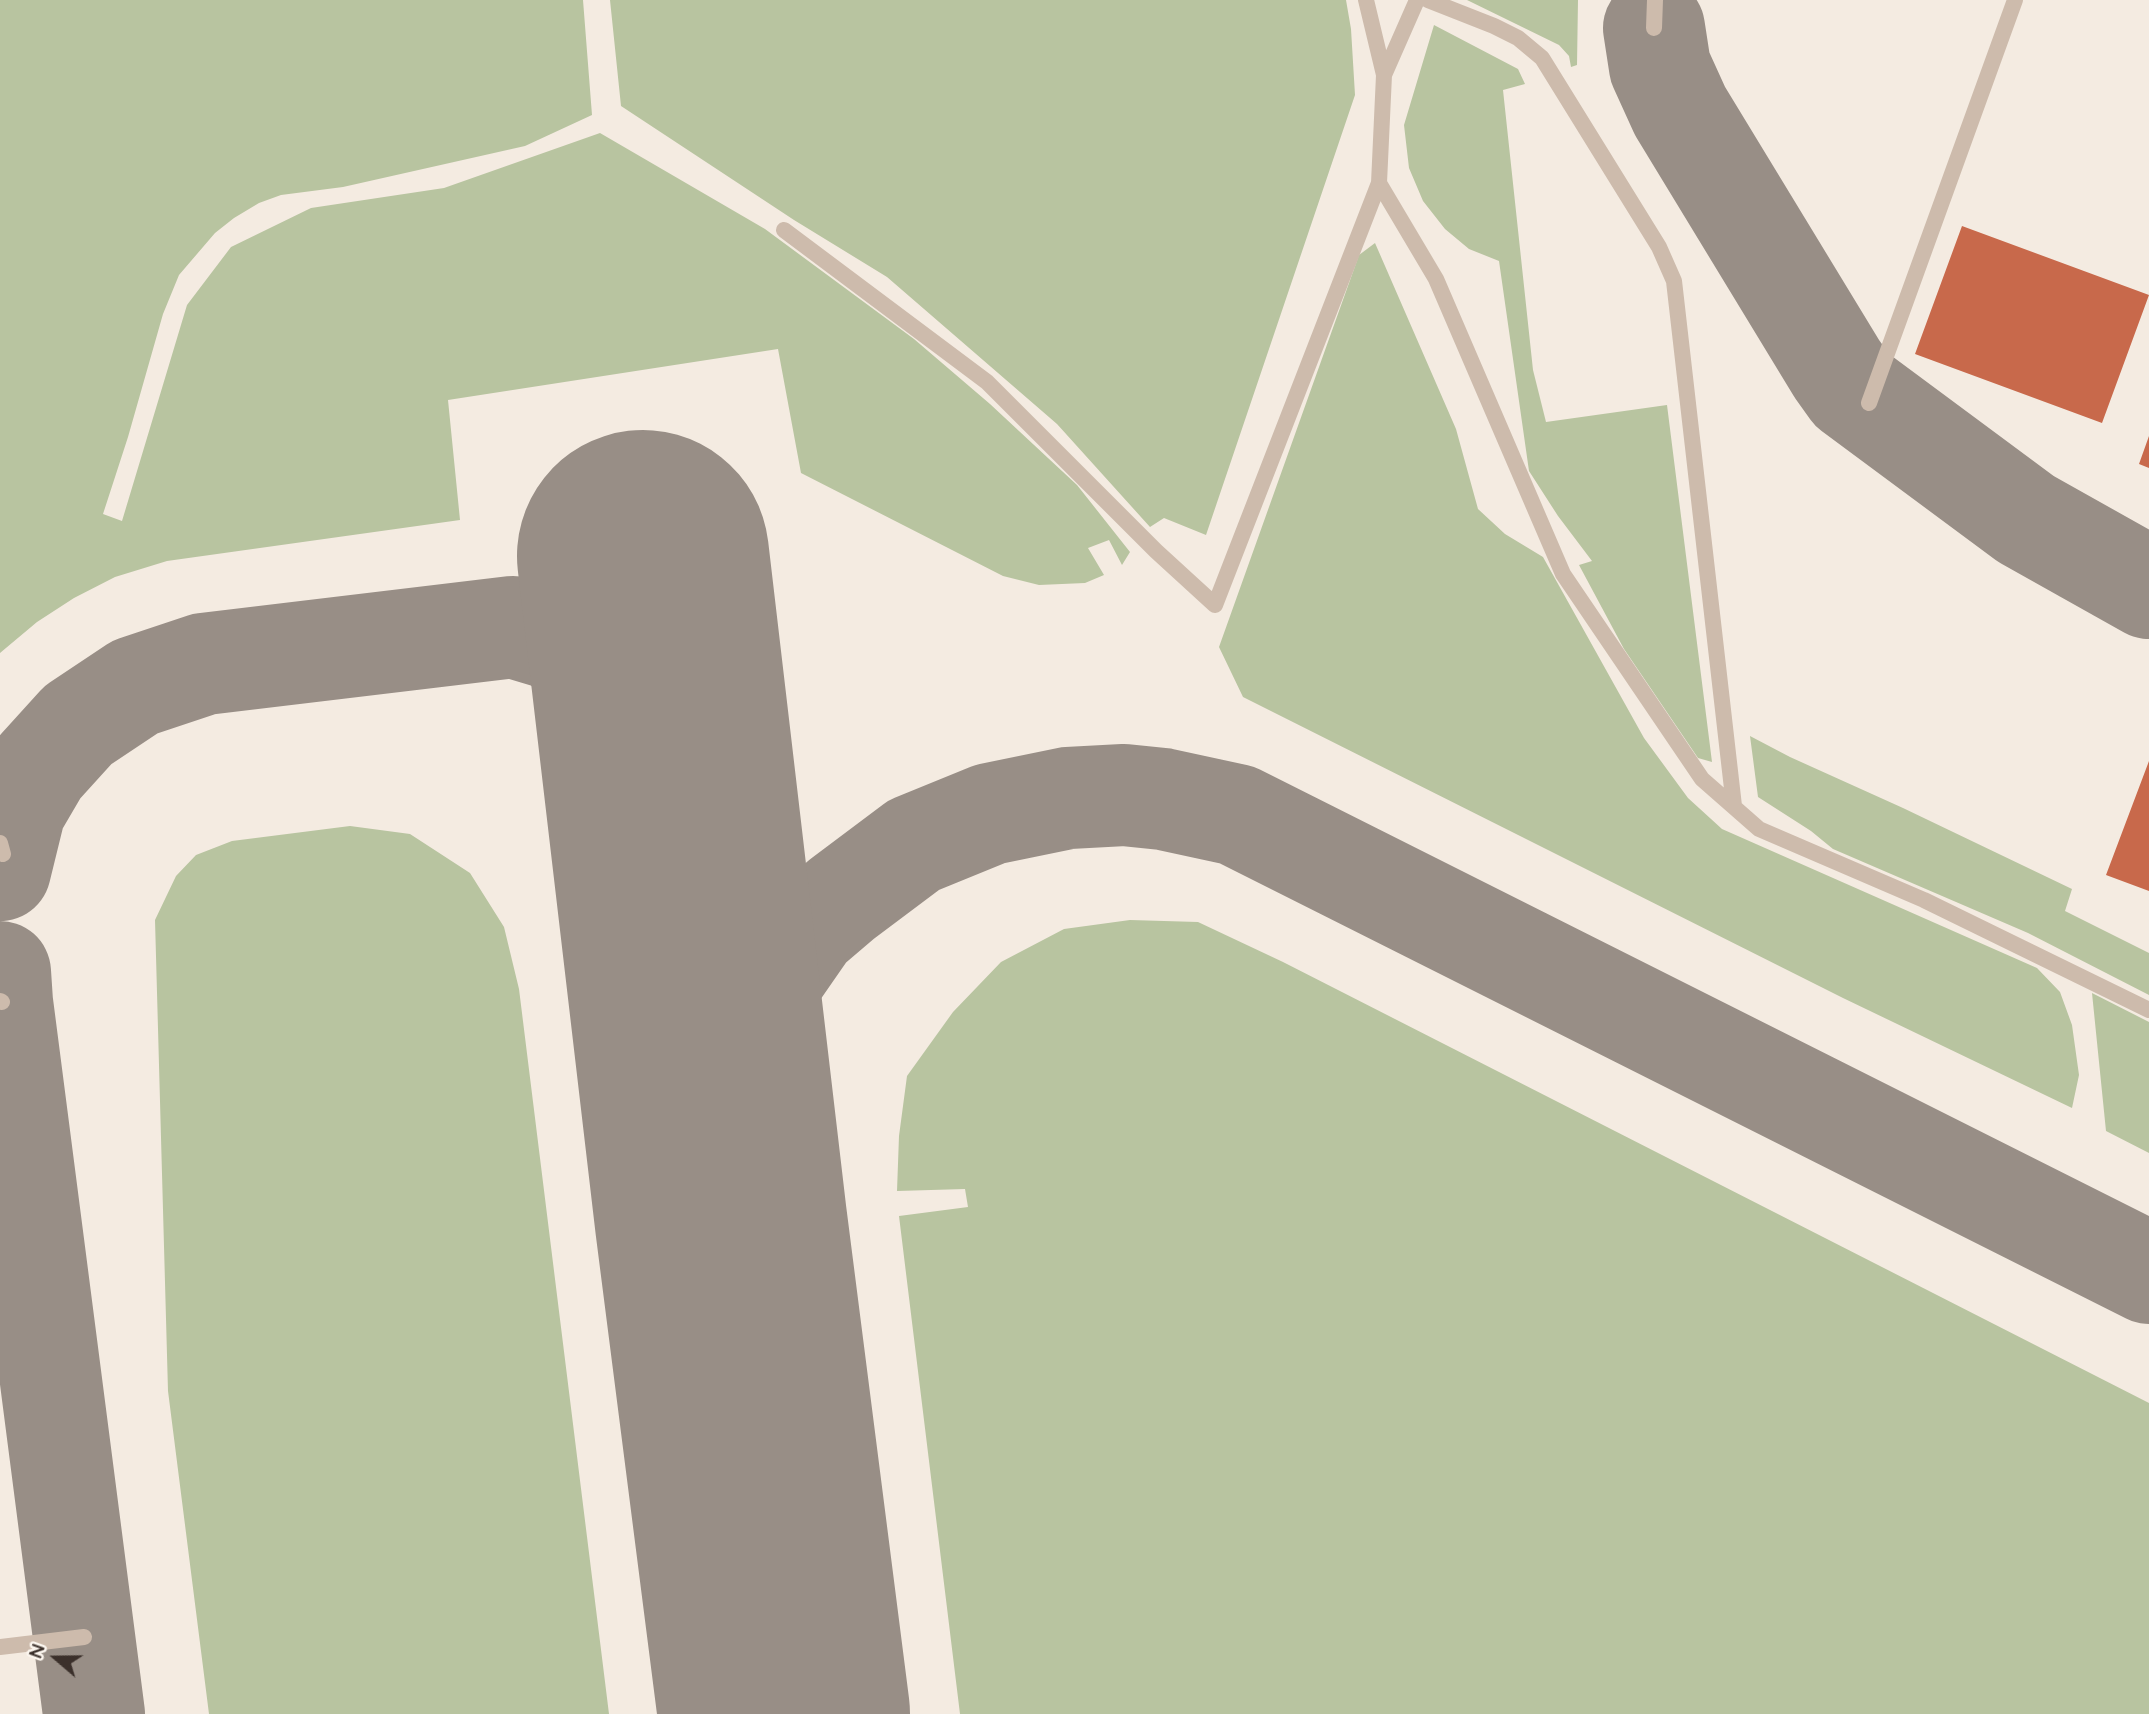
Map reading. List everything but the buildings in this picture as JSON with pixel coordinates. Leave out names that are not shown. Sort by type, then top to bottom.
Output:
[{"type":"lane","points":[[784,230],[987,382],[1156,551],[1215,606],[1379,183],[1384,75],[1367,0]]},
{"type":"lane","points":[[1384,75],[1417,0]]},
{"type":"lane","points":[[1428,0],[1518,38],[1542,58],[1659,247],[1674,281],[1734,806]]},
{"type":"lane","points":[[1654,29],[1655,0]]},
{"type":"lane","points":[[1869,403],[2015,0]]},
{"type":"lane","points":[[1379,183],[1436,279],[1563,574],[1702,779],[1759,830],[1924,900],[2149,1010]]},
{"type":"lane","points":[[0,1647],[84,1637]]},
{"type":"green space","points":[[0,0],[583,0],[592,115],[525,146],[343,187],[281,195],[259,203],[215,233],[179,275],[163,314],[103,514],[122,521],[187,305],[231,247],[311,208],[444,188],[600,133],[765,229],[914,339],[990,404],[1077,485],[1130,552],[1122,565],[1109,540],[1088,548],[1104,575],[1085,583],[1039,585],[1003,576],[801,473],[778,349],[448,400],[460,520],[167,561],[115,577],[74,598],[37,622],[0,653]]},
{"type":"green space","points":[[610,0],[1346,0],[1351,29],[1355,95],[1206,535],[1164,518],[1150,527],[1057,424],[887,277],[794,220],[621,106]]},
{"type":"green space","points":[[1467,0],[1578,0],[1577,65],[1571,67],[1569,56],[1559,45]]},
{"type":"green space","points":[[1434,25],[1518,69],[1525,84],[1503,90],[1533,370],[1546,422],[1667,405],[1712,762],[1698,758],[1624,649],[1579,565],[1592,561],[1529,471],[1499,261],[1469,249],[1445,229],[1423,201],[1409,168],[1404,125]]},
{"type":"green space","points":[[1375,243],[1456,429],[1478,509],[1505,534],[1543,557],[1644,738],[1688,798],[1722,829],[2037,968],[2060,992],[2072,1025],[2079,1075],[2072,1108],[1843,998],[1243,697],[1219,647],[1359,255]]},
{"type":"green space","points":[[1750,736],[2072,889],[2065,911],[2149,953],[2149,995],[2028,933],[1833,849],[1811,831],[1758,797]]},
{"type":"green space","points":[[350,826],[410,834],[470,873],[504,927],[519,989],[609,1714],[209,1714],[168,1391],[155,920],[176,876],[196,855],[232,841]]},
{"type":"green space","points":[[1130,920],[1198,922],[1283,962],[2149,1403],[2149,1714],[960,1714],[899,1216],[968,1207],[965,1189],[897,1191],[899,1136],[907,1076],[953,1012],[1001,962],[1064,929]]},
{"type":"green space","points":[[2092,993],[2149,1022],[2149,1153],[2106,1131]]},
{"type":"taxiway","points":[[1654,28],[1660,67],[1680,111],[1852,390],[2026,519],[2149,588]]},
{"type":"taxiway","points":[[0,870],[15,809],[39,768],[78,725],[135,687],[204,664],[513,627],[553,639],[586,661],[634,706],[667,756]]},
{"type":"taxiway","points":[[721,1221],[732,1097],[745,1045],[774,977],[808,928],[914,845],[990,814],[1068,798],[1124,795],[1163,799],[1237,815],[2149,1273]]},
{"type":"taxiway","points":[[0,972],[94,1714]]},
{"type":"runway","points":[[643,556],[721,1221],[784,1714]]}]
